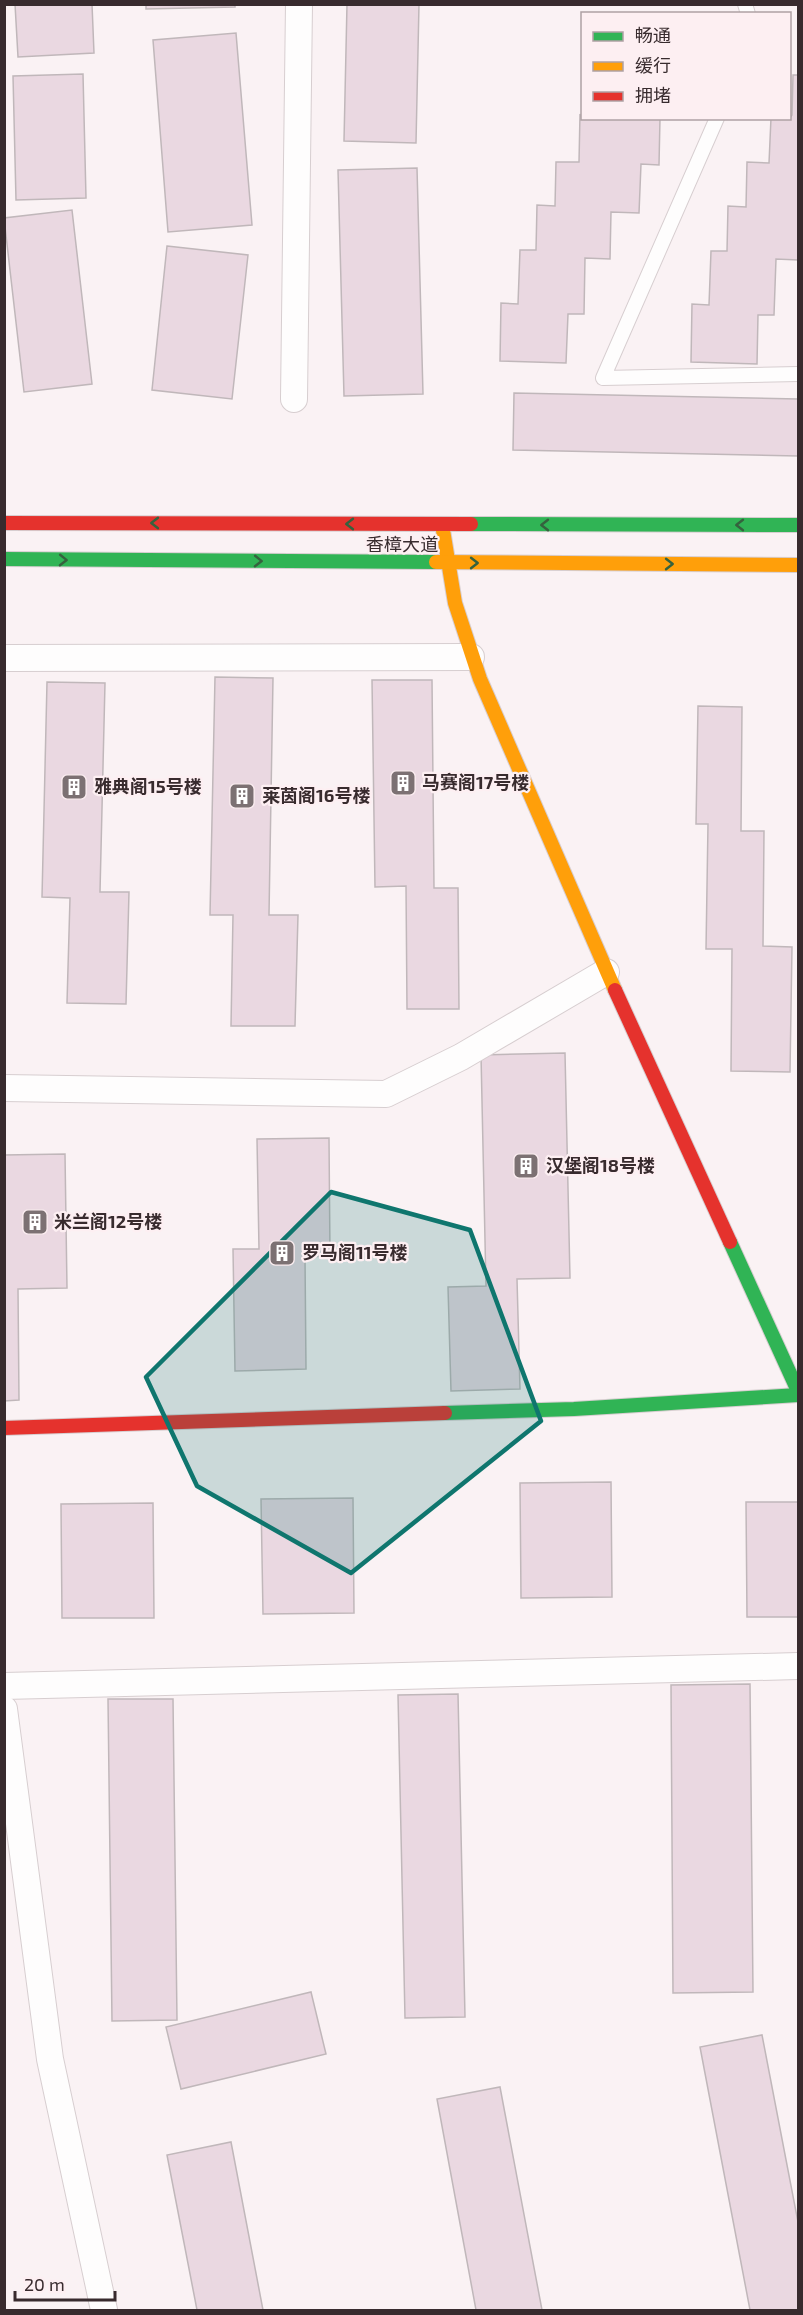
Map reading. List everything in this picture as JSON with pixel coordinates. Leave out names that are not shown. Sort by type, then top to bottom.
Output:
[{"type":"street","points":[[294,399],[299,4]]},
{"type":"street","name":"香樟大道","points":[[4,523],[798,525]]},
{"type":"street","points":[[4,1428],[574,1409],[798,1393],[606,972],[471,657],[444,563],[442,524]]},
{"type":"street","name":"香樟大道","points":[[4,559],[798,565]]},
{"type":"street","points":[[4,658],[471,657]]},
{"type":"street","points":[[4,1088],[386,1094],[461,1057],[606,972]]},
{"type":"street","points":[[4,1686],[798,1666]]},
{"type":"street","points":[[4,1709],[50,2059],[104,2310]]},
{"type":"lane","points":[[716,120],[603,378],[798,374]]},
{"type":"highlighted area","points":[[331,1192],[470,1230],[541,1421],[351,1573],[197,1486],[146,1377]]},
{"type":"building","points":[[15,4],[92,4],[94,53],[18,57]]},
{"type":"building","points":[[146,4],[235,4],[235,7],[146,9]]},
{"type":"building","points":[[347,4],[419,4],[416,143],[344,141]]},
{"type":"building","points":[[236,33],[252,225],[168,232],[153,40]]},
{"type":"building","points":[[83,74],[86,198],[16,200],[13,76]]},
{"type":"building","points":[[793,75],[798,75],[798,260],[776,259],[774,315],[758,315],[757,364],[691,362],[692,304],[709,305],[711,251],[727,251],[728,206],[746,207],[747,162],[769,163],[771,120],[791,120]]},
{"type":"building","points":[[580,114],[581,120],[660,120],[659,165],[641,164],[639,213],[611,212],[610,259],[585,258],[584,314],[568,314],[566,363],[500,361],[501,303],[518,304],[520,250],[536,250],[537,205],[555,206],[556,162],[579,162]]},
{"type":"building","points":[[417,168],[423,394],[344,396],[338,170]]},
{"type":"building","points":[[72,210],[92,384],[24,392],[4,218]]},
{"type":"building","points":[[167,246],[248,255],[232,399],[152,390]]},
{"type":"building","points":[[514,393],[798,399],[798,456],[513,450]]},
{"type":"building","name":"莱茵阁16号楼","points":[[215,677],[273,678],[269,915],[298,915],[295,1026],[231,1026],[233,915],[210,915]]},
{"type":"building","name":"马赛阁17号楼","points":[[372,680],[432,680],[434,888],[458,888],[459,1009],[407,1009],[406,886],[375,887]]},
{"type":"building","name":"雅典阁15号楼","points":[[47,682],[105,683],[100,892],[129,892],[126,1004],[67,1003],[70,898],[42,897]]},
{"type":"building","points":[[698,706],[742,707],[741,831],[764,831],[763,946],[792,947],[790,1072],[731,1071],[732,949],[706,949],[708,824],[696,824]]},
{"type":"building","name":"汉堡阁18号楼","points":[[565,1053],[570,1278],[517,1279],[520,1389],[451,1391],[448,1287],[486,1286],[481,1055]]},
{"type":"building","name":"罗马阁11号楼","points":[[329,1138],[330,1256],[305,1257],[306,1369],[235,1371],[233,1249],[259,1249],[257,1139]]},
{"type":"building","name":"米兰阁12号楼","points":[[65,1154],[67,1288],[18,1289],[19,1400],[4,1401],[4,1155]]},
{"type":"building","points":[[611,1482],[612,1597],[521,1598],[520,1483]]},
{"type":"building","points":[[353,1498],[354,1613],[263,1614],[261,1499]]},
{"type":"building","points":[[746,1502],[798,1502],[798,1617],[747,1617]]},
{"type":"building","points":[[153,1503],[154,1618],[62,1618],[61,1504]]},
{"type":"building","points":[[750,1684],[753,1992],[673,1993],[671,1685]]},
{"type":"building","points":[[458,1694],[465,2017],[405,2018],[398,1695]]},
{"type":"building","points":[[108,1699],[173,1699],[177,2020],[112,2021]]},
{"type":"building","points":[[311,1992],[326,2054],[181,2089],[166,2027]]},
{"type":"building","points":[[762,2035],[798,2222],[798,2310],[750,2310],[700,2047]]},
{"type":"building","points":[[500,2087],[542,2310],[476,2310],[437,2099]]},
{"type":"building","points":[[231,2142],[263,2310],[197,2310],[167,2155]]},
{"type":"traffic: fast","points":[[471,524],[798,525]]},
{"type":"traffic: fast","points":[[4,559],[436,562]]},
{"type":"traffic: fast","points":[[730,1242],[798,1391]]},
{"type":"traffic: fast","points":[[445,1413],[574,1409],[798,1395]]},
{"type":"traffic: slow","points":[[442,524],[455,603],[480,679],[615,990]]},
{"type":"traffic: slow","points":[[436,562],[798,565]]},
{"type":"traffic: jam","points":[[4,523],[471,524]]},
{"type":"traffic: jam","points":[[615,990],[730,1242]]},
{"type":"traffic: jam","points":[[4,1428],[445,1413]]},
{"type":"place","name":"马赛阁17号楼","points":[[403,783]]},
{"type":"place","name":"雅典阁15号楼","points":[[74,787]]},
{"type":"place","name":"莱茵阁16号楼","points":[[242,796]]},
{"type":"place","name":"汉堡阁18号楼","points":[[526,1166]]},
{"type":"place","name":"米兰阁12号楼","points":[[35,1222]]},
{"type":"place","name":"罗马阁11号楼","points":[[282,1253]]}]
